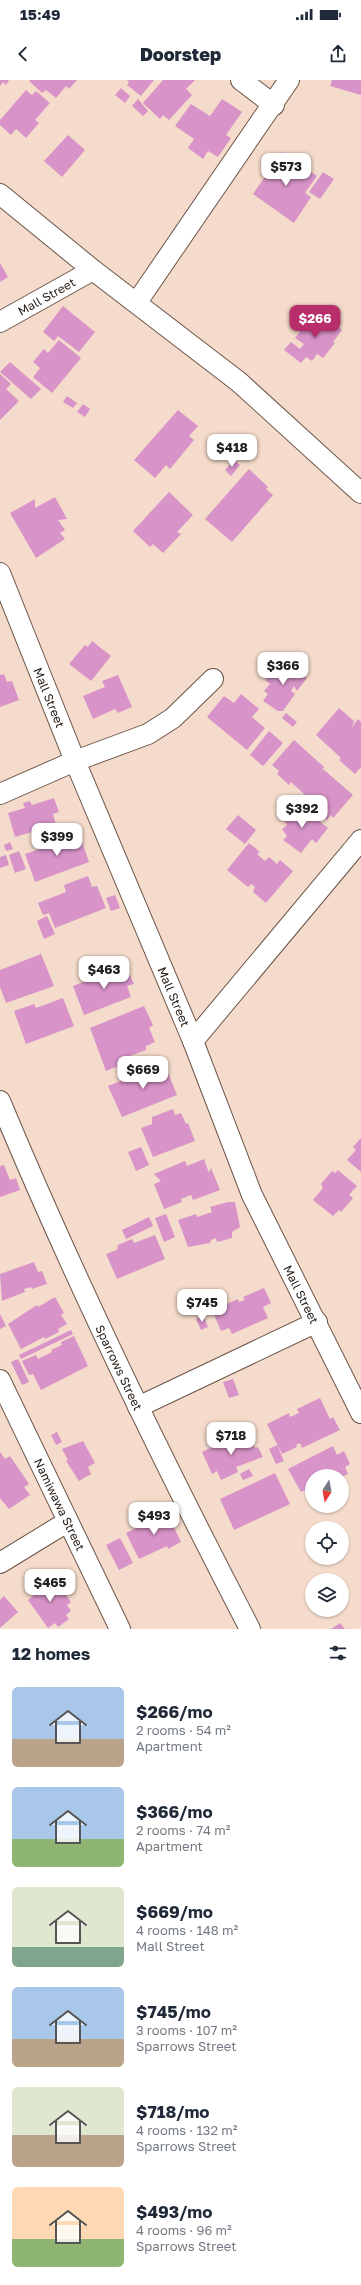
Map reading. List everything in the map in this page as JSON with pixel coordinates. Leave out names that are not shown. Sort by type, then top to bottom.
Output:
[{"type":"street","points":[[241,80],[274,105]]},
{"type":"street","points":[[137,302],[290,80]]},
{"type":"street","points":[[0,194],[93,270],[137,302],[239,382],[361,493]]},
{"type":"street","name":"Mall Street","points":[[0,322],[93,270]]},
{"type":"street","name":"Mall Street","points":[[0,573],[75,761],[193,1041],[252,1195],[317,1322],[361,1413]]},
{"type":"street","points":[[0,794],[75,761],[148,734],[173,718],[213,679]]},
{"type":"street","points":[[193,1041],[361,840]]},
{"type":"street","name":"Sparrows Street","points":[[0,1101],[43,1202],[138,1407],[250,1629]]},
{"type":"street","points":[[138,1407],[317,1322]]},
{"type":"street","name":"Namiwawa Street","points":[[0,1380],[67,1522],[120,1629]]},
{"type":"street","points":[[0,1563],[67,1522]]},
{"type":"building","points":[[0,80],[9,80],[6,85],[3,82],[0,86]]},
{"type":"building","points":[[77,80],[69,89],[66,86],[56,98],[46,90],[42,93],[29,81]]},
{"type":"building","points":[[127,80],[154,80],[141,96],[127,85],[129,82]]},
{"type":"building","points":[[163,80],[195,80],[186,89],[192,95],[169,120],[163,115],[160,119],[143,103]]},
{"type":"building","points":[[332,80],[361,80],[361,95],[330,86]]},
{"type":"building","points":[[121,88],[130,96],[125,103],[115,95]]},
{"type":"building","points":[[26,90],[32,95],[36,91],[50,103],[35,120],[39,123],[26,138],[16,129],[11,135],[0,125],[0,120]]},
{"type":"building","points":[[138,99],[148,111],[143,116],[132,106]]},
{"type":"building","points":[[222,99],[242,112],[226,135],[231,138],[218,157],[208,151],[203,159],[188,148],[194,139],[175,126],[191,104],[210,116]]},
{"type":"building","points":[[68,135],[85,150],[62,177],[44,161]]},
{"type":"building","points":[[282,152],[317,176],[305,193],[311,197],[294,223],[253,194]]},
{"type":"building","points":[[323,172],[334,179],[320,199],[309,192]]},
{"type":"building","points":[[0,263],[8,277],[0,282]]},
{"type":"building","points":[[63,306],[95,332],[79,352],[58,336],[54,341],[43,332]]},
{"type":"building","points":[[315,312],[325,321],[326,324],[330,320],[342,330],[333,342],[335,343],[323,358],[317,354],[312,361],[306,357],[301,363],[284,350],[291,342],[300,349],[304,344],[295,338]]},
{"type":"building","points":[[59,340],[81,358],[52,393],[33,377],[40,368],[33,362],[44,349],[48,353]]},
{"type":"building","points":[[10,362],[41,389],[31,399],[0,372]]},
{"type":"building","points":[[0,374],[11,384],[6,389],[19,401],[0,420]]},
{"type":"building","points":[[67,396],[77,403],[73,408],[63,402]]},
{"type":"building","points":[[83,404],[90,409],[85,417],[77,412]]},
{"type":"building","points":[[178,410],[198,426],[189,436],[194,440],[170,469],[166,465],[155,478],[134,460]]},
{"type":"building","points":[[234,460],[240,465],[231,476],[225,470]]},
{"type":"building","points":[[249,469],[268,487],[266,489],[273,495],[232,542],[205,519]]},
{"type":"building","points":[[169,492],[193,515],[177,532],[181,534],[163,553],[153,544],[150,547],[133,531]]},
{"type":"building","points":[[55,497],[67,519],[58,520],[65,530],[60,533],[65,539],[36,558],[10,513],[35,499],[35,508]]},
{"type":"building","points":[[92,641],[111,656],[91,681],[69,664],[85,645],[88,647]]},
{"type":"building","points":[[286,662],[307,678],[297,691],[294,686],[291,691],[295,694],[283,711],[278,711],[263,701],[268,694],[264,691],[270,684],[265,680],[275,666],[280,669]]},
{"type":"building","points":[[4,674],[7,682],[12,681],[19,700],[0,707],[0,675]]},
{"type":"building","points":[[118,675],[132,707],[118,713],[115,709],[93,719],[83,696],[105,687],[102,681]]},
{"type":"building","points":[[241,694],[259,709],[252,717],[265,728],[247,750],[207,717],[224,696],[234,703]]},
{"type":"building","points":[[339,708],[354,721],[352,727],[358,719],[361,722],[361,767],[355,774],[339,760],[341,758],[316,735]]},
{"type":"building","points":[[286,713],[297,722],[293,727],[282,718]]},
{"type":"building","points":[[269,731],[283,743],[263,766],[250,755]]},
{"type":"building","points":[[294,740],[324,767],[318,775],[323,769],[353,795],[333,818],[331,815],[327,820],[311,806],[315,804],[291,782],[289,785],[277,774],[279,771],[272,765]]},
{"type":"building","points":[[54,798],[59,812],[53,814],[56,825],[15,837],[8,813],[25,808],[23,803],[30,801],[32,805]]},
{"type":"building","points":[[296,804],[328,828],[316,843],[312,839],[301,853],[283,840],[287,836],[282,829],[287,825],[283,819]]},
{"type":"building","points":[[238,815],[256,830],[245,844],[226,829]]},
{"type":"building","points":[[64,833],[66,837],[79,833],[89,862],[35,882],[25,854],[49,846],[47,839]]},
{"type":"building","points":[[10,842],[13,849],[6,851],[4,845]]},
{"type":"building","points":[[249,843],[260,852],[257,854],[265,861],[269,857],[277,864],[280,860],[293,871],[266,903],[253,892],[255,887],[251,884],[248,887],[227,870]]},
{"type":"building","points":[[19,851],[26,869],[15,873],[9,855]]},
{"type":"building","points":[[6,855],[9,865],[0,868],[0,857]]},
{"type":"building","points":[[88,876],[92,887],[97,886],[106,908],[55,928],[49,913],[43,915],[38,903],[66,892],[64,885]]},
{"type":"building","points":[[115,895],[120,908],[111,911],[106,898]]},
{"type":"building","points":[[47,916],[55,934],[44,939],[37,921]]},
{"type":"building","points":[[41,954],[54,986],[6,1003],[0,987],[0,970]]},
{"type":"building","points":[[126,966],[134,984],[127,986],[131,997],[84,1015],[73,986]]},
{"type":"building","points":[[63,998],[74,1026],[26,1044],[14,1011],[34,1004],[36,1008]]},
{"type":"building","points":[[144,1006],[153,1025],[149,1028],[155,1042],[146,1046],[146,1050],[119,1060],[121,1065],[106,1071],[90,1028]]},
{"type":"building","points":[[164,1063],[177,1095],[122,1117],[108,1086]]},
{"type":"building","points":[[173,1109],[175,1115],[181,1113],[186,1124],[188,1123],[195,1141],[153,1157],[141,1128],[152,1124],[152,1117]]},
{"type":"building","points":[[361,1138],[361,1172],[347,1160],[356,1150],[353,1147]]},
{"type":"building","points":[[141,1147],[149,1165],[136,1171],[128,1152]]},
{"type":"building","points":[[204,1159],[209,1173],[211,1168],[220,1190],[193,1200],[191,1195],[181,1199],[182,1202],[164,1209],[154,1184],[161,1181],[154,1174],[185,1161],[187,1166]]},
{"type":"building","points":[[4,1165],[10,1180],[16,1178],[20,1190],[0,1197],[0,1166]]},
{"type":"building","points":[[338,1170],[357,1186],[349,1195],[353,1198],[341,1212],[339,1210],[333,1216],[313,1200],[323,1188],[321,1184],[332,1171],[335,1173]]},
{"type":"building","points":[[228,1202],[235,1202],[240,1227],[232,1232],[232,1238],[217,1242],[216,1238],[211,1240],[210,1243],[188,1247],[178,1220],[196,1214],[197,1217],[212,1212],[210,1207]]},
{"type":"building","points":[[166,1214],[175,1237],[164,1242],[155,1218]]},
{"type":"building","points":[[149,1217],[153,1226],[126,1239],[122,1230]]},
{"type":"building","points":[[155,1235],[165,1259],[117,1279],[106,1254],[117,1250],[118,1245],[132,1239],[134,1243]]},
{"type":"building","points":[[34,1262],[38,1272],[42,1271],[47,1284],[32,1289],[31,1287],[24,1289],[25,1292],[2,1301],[0,1274]]},
{"type":"building","points":[[264,1288],[271,1303],[263,1307],[268,1318],[232,1334],[229,1328],[221,1331],[212,1310],[238,1299],[239,1302],[245,1300],[243,1297]]},
{"type":"building","points":[[206,1291],[208,1299],[196,1304],[193,1297]]},
{"type":"building","points":[[55,1297],[64,1313],[61,1315],[67,1324],[58,1329],[59,1332],[45,1339],[44,1337],[21,1349],[8,1324],[37,1305],[38,1307]]},
{"type":"building","points":[[213,1299],[217,1307],[202,1313],[198,1305]]},
{"type":"building","points":[[0,1314],[6,1326],[0,1329]]},
{"type":"building","points":[[203,1315],[208,1327],[201,1330],[196,1319]]},
{"type":"building","points":[[71,1330],[73,1334],[21,1359],[19,1355]]},
{"type":"building","points":[[74,1336],[88,1366],[41,1390],[33,1374],[29,1375],[22,1361],[36,1355],[38,1359],[52,1352],[51,1350],[62,1345],[61,1342]]},
{"type":"building","points":[[18,1359],[29,1382],[22,1385],[11,1362]]},
{"type":"building","points":[[233,1379],[239,1395],[229,1398],[223,1382]]},
{"type":"building","points":[[320,1398],[330,1419],[333,1417],[340,1430],[302,1448],[300,1443],[296,1445],[297,1447],[282,1454],[267,1424],[289,1413],[290,1417],[299,1413],[297,1409]]},
{"type":"building","points":[[57,1432],[62,1442],[56,1445],[51,1435]]},
{"type":"building","points":[[248,1433],[255,1448],[258,1447],[263,1457],[236,1467],[238,1472],[221,1480],[217,1471],[212,1474],[202,1452],[227,1440],[230,1445],[237,1442],[235,1439]]},
{"type":"building","points":[[83,1441],[95,1463],[88,1467],[91,1474],[79,1481],[66,1461],[68,1460],[62,1449]]},
{"type":"building","points":[[277,1445],[284,1461],[276,1464],[269,1449]]},
{"type":"building","points":[[333,1446],[337,1455],[344,1451],[350,1464],[345,1467],[346,1469],[305,1469],[305,1490],[301,1492],[288,1469]]},
{"type":"building","points":[[0,1452],[5,1459],[10,1456],[29,1484],[24,1487],[30,1495],[9,1509],[0,1498]]},
{"type":"building","points":[[249,1469],[253,1476],[243,1480],[240,1474]]},
{"type":"building","points":[[275,1473],[290,1504],[234,1530],[220,1499]]},
{"type":"building","points":[[167,1513],[181,1542],[168,1549],[167,1546],[139,1559],[126,1533]]},
{"type":"building","points":[[120,1538],[133,1563],[119,1570],[106,1545]]},
{"type":"building","points":[[46,1578],[50,1583],[55,1580],[71,1602],[67,1605],[71,1611],[66,1615],[69,1619],[58,1627],[55,1623],[48,1628],[28,1600],[34,1595],[30,1590]]},
{"type":"building","points":[[4,1596],[18,1612],[0,1628],[0,1600]]},
{"type":"building","points":[[340,1623],[345,1629],[331,1629]]}]
